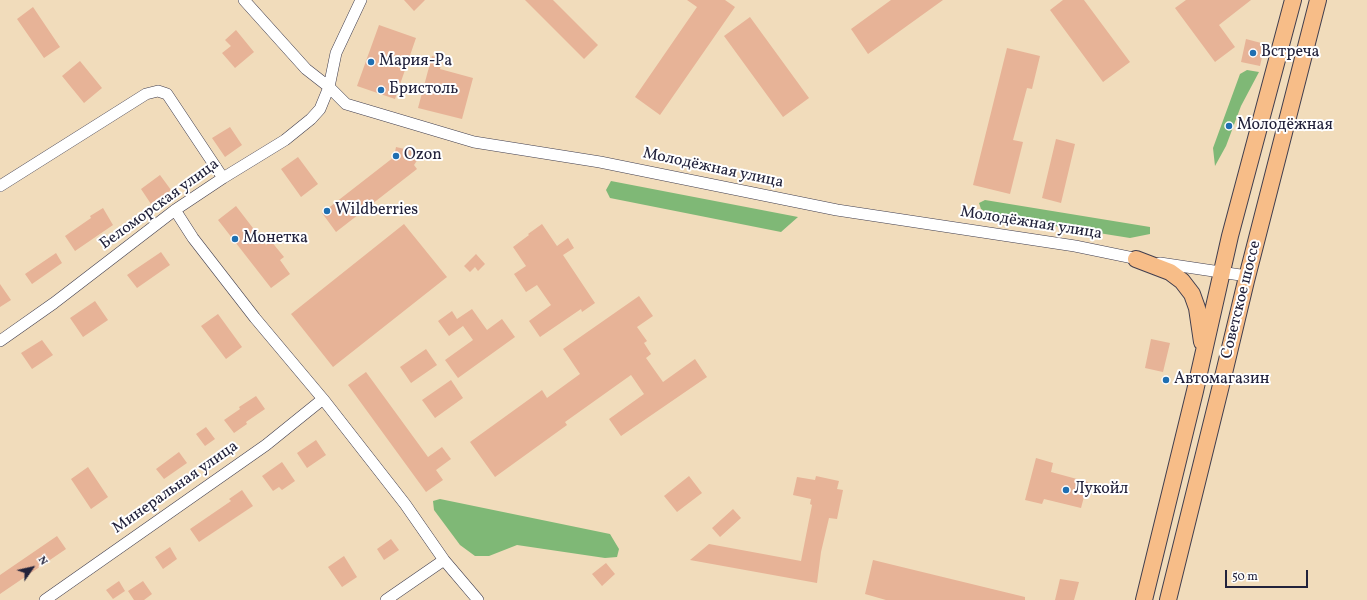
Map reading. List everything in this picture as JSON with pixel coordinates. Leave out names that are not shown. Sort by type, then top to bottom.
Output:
[{"type":"highway","name":"Советское шоссе","points":[[1144,600],[1221,272],[1293,0]]},
{"type":"highway","name":"Советское шоссе","points":[[1168,600],[1247,276],[1318,0]]},
{"type":"highway","points":[[1136,259],[1170,272],[1182,281],[1192,294],[1197,308],[1203,353]]},
{"type":"street","name":"Молодёжная улица","points":[[244,0],[306,69],[329,87],[346,104],[474,142],[600,162],[837,210],[1075,246],[1136,259],[1247,276]]},
{"type":"street","name":"Беломорская улица","points":[[0,341],[54,303],[175,210],[223,178],[285,140],[311,119],[320,109],[329,87],[336,53],[361,0]]},
{"type":"street","points":[[0,186],[146,94],[158,91],[167,94],[223,178]]},
{"type":"street","points":[[175,210],[193,238],[255,318],[323,399],[405,504],[444,560],[478,600]]},
{"type":"street","name":"Минеральная улица","points":[[45,600],[266,445],[323,399]]},
{"type":"street","points":[[386,600],[444,560]]},
{"type":"green space","points":[[1247,70],[1259,72],[1241,106],[1226,146],[1215,166],[1213,148],[1240,74]]},
{"type":"green space","points":[[611,181],[798,217],[781,232],[610,198],[606,190]]},
{"type":"green space","points":[[985,200],[1150,227],[1150,234],[1130,238],[992,216],[981,209],[979,203]]},
{"type":"green space","points":[[440,499],[610,534],[619,549],[617,557],[605,558],[517,545],[489,556],[475,556],[460,545],[434,510],[433,501]]},
{"type":"building","points":[[404,0],[425,0],[414,11]]},
{"type":"building","points":[[525,0],[553,0],[598,45],[584,59]]},
{"type":"building","points":[[687,0],[725,0],[735,7],[660,115],[635,97],[697,7]]},
{"type":"building","points":[[891,0],[943,0],[868,54],[851,29]]},
{"type":"building","points":[[1063,0],[1084,0],[1130,62],[1103,82],[1050,10]]},
{"type":"building","points":[[1186,0],[1251,0],[1219,25],[1235,47],[1215,62],[1175,8]]},
{"type":"building","points":[[33,7],[60,47],[44,58],[17,19]]},
{"type":"building","points":[[750,17],[809,98],[783,117],[724,36]]},
{"type":"building","points":[[379,25],[416,38],[395,99],[357,86]]},
{"type":"building","points":[[236,30],[254,52],[235,68],[222,53],[231,46],[225,40]]},
{"type":"building","name":"Встреча","points":[[1246,39],[1265,44],[1260,66],[1241,62]]},
{"type":"building","points":[[1007,48],[1040,56],[1032,89],[1027,88],[1013,140],[1023,142],[1010,194],[973,185]]},
{"type":"building","points":[[432,56],[443,59],[440,69],[473,78],[462,119],[418,108]]},
{"type":"building","points":[[80,61],[102,88],[84,103],[62,76]]},
{"type":"building","points":[[230,127],[242,145],[225,157],[212,138]]},
{"type":"building","points":[[1056,139],[1075,144],[1061,203],[1042,198]]},
{"type":"building","points":[[396,147],[422,153],[414,165],[417,169],[336,232],[322,213],[394,157]]},
{"type":"building","points":[[298,157],[318,184],[301,197],[281,169]]},
{"type":"building","points":[[160,175],[171,190],[151,204],[141,189]]},
{"type":"building","points":[[236,206],[266,245],[271,241],[284,257],[280,260],[290,274],[271,288],[218,220]]},
{"type":"building","points":[[103,208],[113,225],[75,251],[65,236],[91,218],[90,216]]},
{"type":"building","points":[[404,224],[447,277],[333,367],[291,314]]},
{"type":"building","points":[[542,224],[557,246],[568,238],[574,248],[563,255],[595,303],[582,312],[581,309],[540,337],[529,321],[551,305],[537,285],[526,292],[514,274],[526,266],[513,247]]},
{"type":"building","points":[[161,252],[170,265],[137,288],[127,275]]},
{"type":"building","points":[[56,253],[62,263],[32,284],[25,274]]},
{"type":"building","points":[[476,254],[485,264],[478,271],[475,267],[470,272],[464,266]]},
{"type":"building","points":[[0,284],[11,300],[0,307]]},
{"type":"building","points":[[639,296],[653,316],[637,327],[647,341],[644,343],[651,354],[646,358],[663,382],[695,359],[707,377],[621,436],[609,419],[644,394],[631,375],[565,422],[567,425],[495,477],[470,442],[542,390],[547,398],[580,374],[563,349]]},
{"type":"building","points":[[95,301],[108,320],[83,337],[70,318]]},
{"type":"building","points":[[472,309],[487,330],[502,319],[515,337],[458,378],[445,360],[473,340],[463,326],[449,336],[438,321],[452,311],[457,319]]},
{"type":"building","points":[[218,314],[242,347],[226,359],[201,326]]},
{"type":"building","points":[[1151,339],[1170,343],[1163,372],[1145,368]]},
{"type":"building","points":[[42,340],[53,355],[32,369],[21,353]]},
{"type":"building","points":[[426,349],[437,365],[411,383],[400,367]]},
{"type":"building","points":[[366,372],[428,457],[442,447],[451,459],[436,470],[443,480],[426,492],[348,385]]},
{"type":"building","points":[[451,380],[463,398],[435,418],[422,400]]},
{"type":"building","points":[[256,396],[265,409],[246,422],[247,424],[234,433],[224,420],[240,409],[239,407]]},
{"type":"building","points":[[206,427],[215,439],[205,446],[196,434]]},
{"type":"building","points":[[316,440],[326,455],[307,468],[297,453]]},
{"type":"building","points":[[179,452],[187,463],[164,479],[156,469]]},
{"type":"building","points":[[1036,458],[1053,463],[1051,472],[1088,482],[1081,508],[1044,499],[1042,504],[1025,500]]},
{"type":"building","points":[[282,462],[295,481],[282,490],[279,487],[273,491],[262,476]]},
{"type":"building","points":[[88,467],[108,497],[91,509],[71,479]]},
{"type":"building","points":[[689,476],[702,493],[677,512],[664,496]]},
{"type":"building","points":[[816,476],[839,481],[837,489],[843,490],[837,519],[829,518],[821,552],[817,583],[690,560],[709,544],[801,561],[812,505],[810,504],[811,499],[793,495],[797,477],[815,480]]},
{"type":"building","points":[[242,490],[253,506],[199,542],[190,529],[231,501],[229,499]]},
{"type":"building","points":[[733,509],[741,518],[720,537],[712,528]]},
{"type":"building","points":[[57,536],[66,549],[0,594],[0,575]]},
{"type":"building","points":[[391,539],[399,550],[384,560],[377,549]]},
{"type":"building","points":[[170,547],[177,559],[163,569],[155,557]]},
{"type":"building","points":[[344,556],[357,577],[342,587],[328,567]]},
{"type":"building","points":[[873,560],[1025,597],[1025,600],[886,600],[865,594]]},
{"type":"building","points":[[606,563],[615,574],[602,586],[592,574]]},
{"type":"building","points":[[1060,579],[1079,582],[1074,600],[1055,600]]},
{"type":"building","points":[[119,581],[125,591],[113,599],[106,590]]},
{"type":"building","points":[[143,581],[152,594],[144,600],[134,600],[128,591]]},
{"type":"place","name":"Встреча","points":[[1253,53]]},
{"type":"place","name":"Мария-Ра","points":[[371,62]]},
{"type":"place","name":"Бристоль","points":[[381,90]]},
{"type":"place","name":"Молодёжная","points":[[1229,126]]},
{"type":"place","name":"Ozon","points":[[396,156]]},
{"type":"place","name":"Wildberries","points":[[327,211]]},
{"type":"place","name":"Монетка","points":[[235,239]]},
{"type":"place","name":"Автомагазин","points":[[1166,380]]},
{"type":"place","name":"Лукойл","points":[[1066,490]]}]
